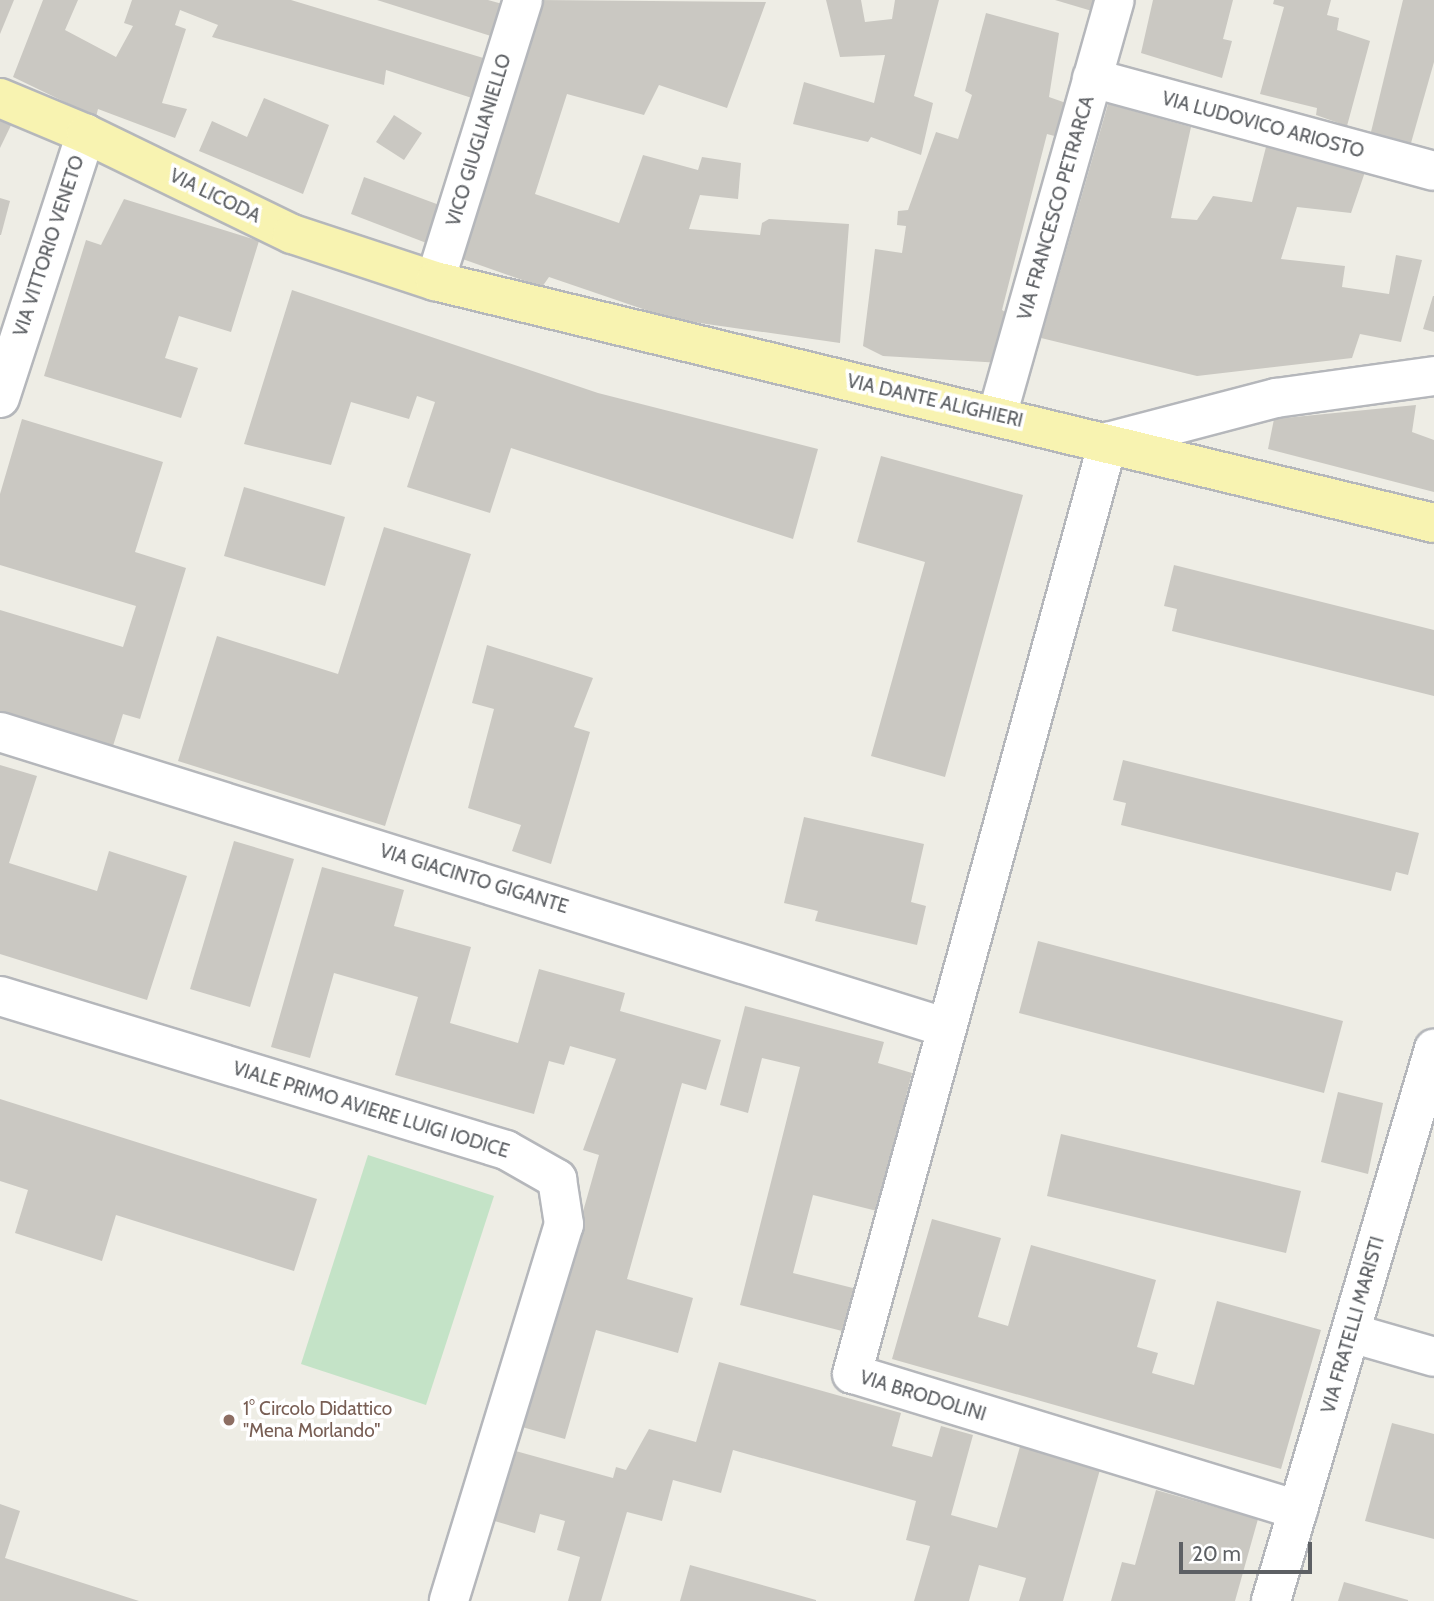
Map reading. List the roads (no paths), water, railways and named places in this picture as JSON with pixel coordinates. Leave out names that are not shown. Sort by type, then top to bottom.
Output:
[{"type":"main road","name":"VIA LICODA","points":[[0,97],[86,134],[292,234],[435,281]]},
{"type":"main road","name":"VIA DANTE ALIGHIERI","points":[[435,281],[1434,523]]},
{"type":"street","name":"VICO GIUGLIANIELLO","points":[[435,281],[523,0]]},
{"type":"street","name":"VIA FRANCESCO PETRARCA","points":[[997,416],[1115,0]]},
{"type":"street","name":"VIA LUDOVICO ARIOSTO","points":[[1093,78],[1434,171]]},
{"type":"street","name":"VIA VITTORIO VENETO","points":[[0,398],[86,134]]},
{"type":"street","points":[[947,1028],[1108,442],[1276,398],[1434,376]]},
{"type":"street","name":"VIA GIACINTO GIGANTE","points":[[0,732],[947,1028]]},
{"type":"street","name":"VIALE PRIMO AVIERE LUIGI IODICE","points":[[0,996],[506,1150],[558,1179],[564,1224],[449,1601]]},
{"type":"street","name":"VIA BRODOLINI","points":[[947,1028],[852,1374],[1298,1510]]},
{"type":"street","name":"VIA FRATELLI MARISTI","points":[[1271,1601],[1434,1049]]},
{"type":"street","points":[[1351,1333],[1434,1357]]},
{"type":"place","name":"1° Circolo Didattico \"Mena Morlando\"","points":[[229,1420]]}]
